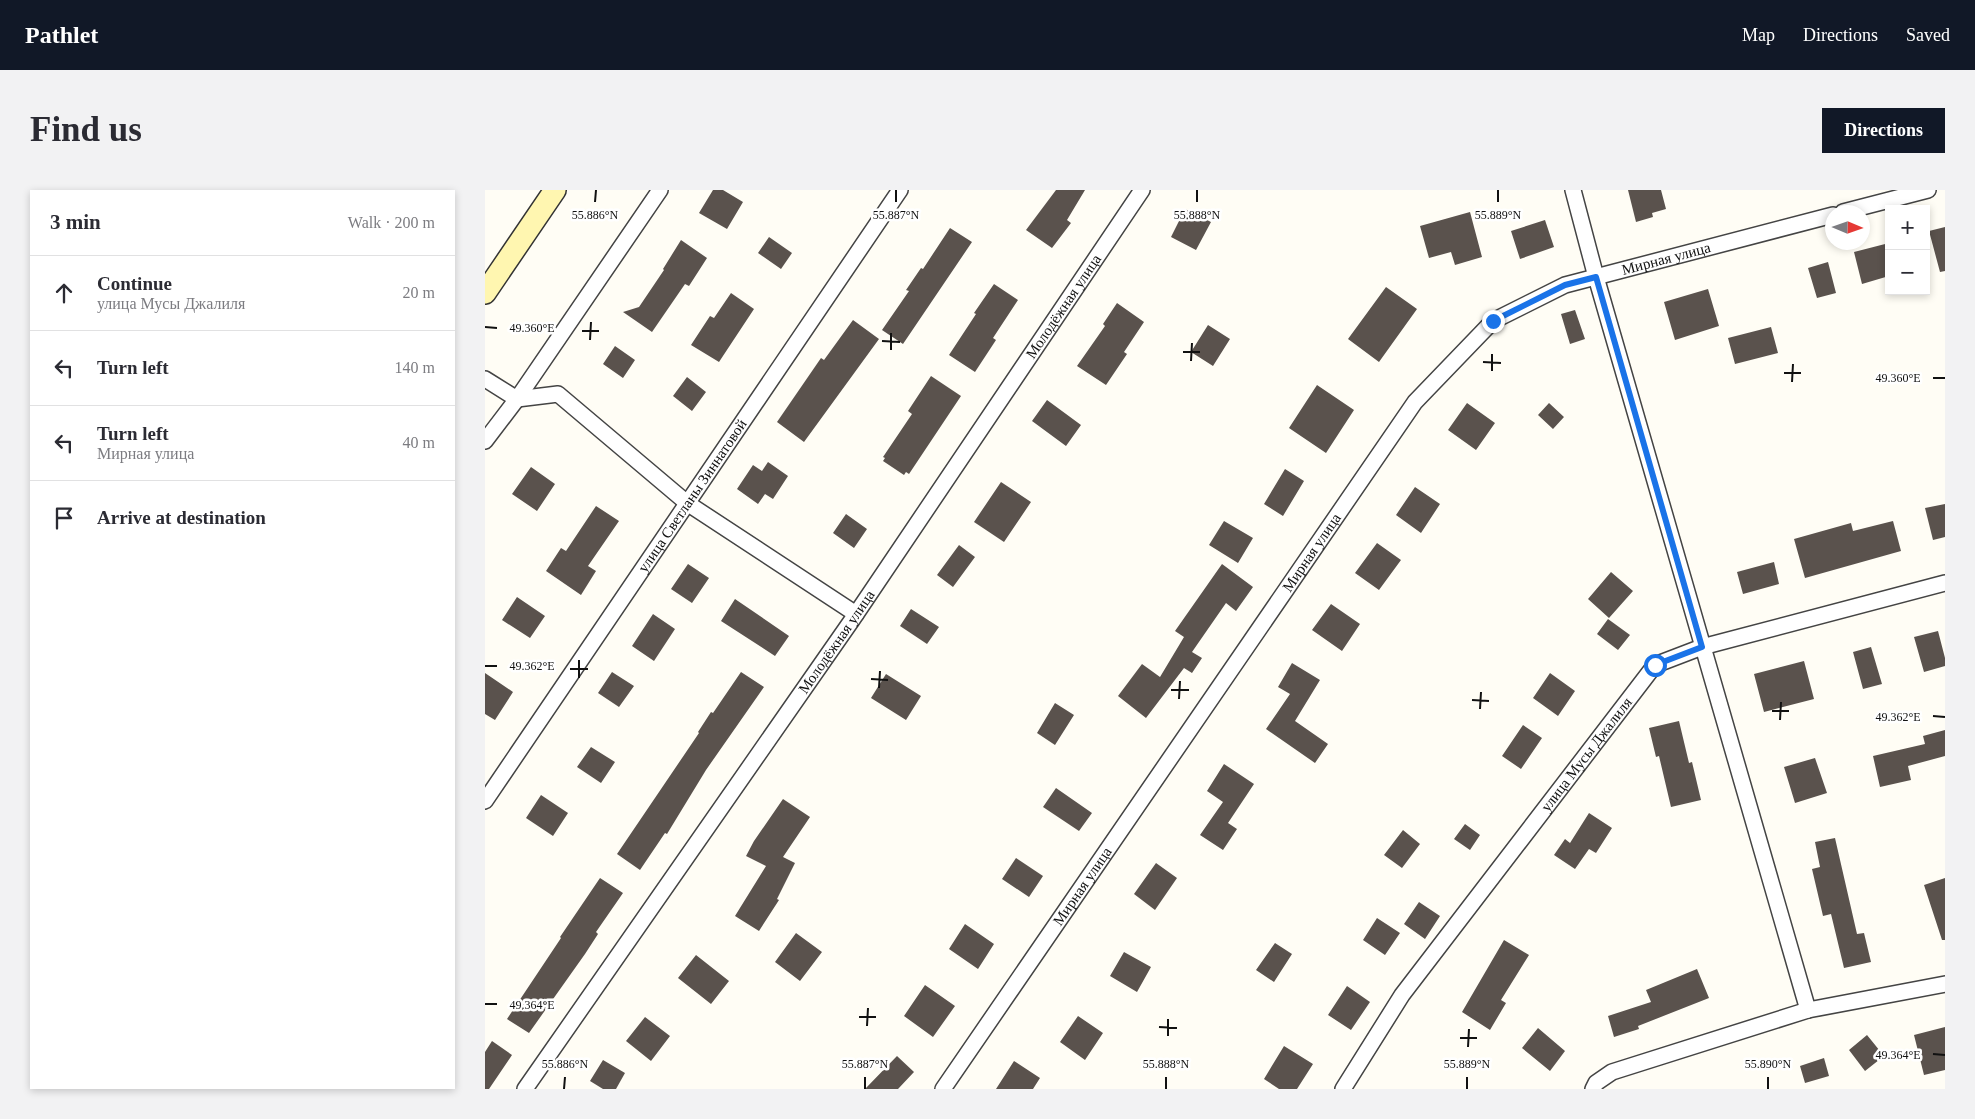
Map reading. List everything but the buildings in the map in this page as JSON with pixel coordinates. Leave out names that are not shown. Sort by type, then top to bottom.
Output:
[{"type":"street","points":[[485,293],[555,190]]},
{"type":"street","points":[[485,441],[517,398],[660,190]]},
{"type":"street","name":"улица Светланы Зиннатовой","points":[[485,801],[900,190]]},
{"type":"street","name":"Молодёжная улица","points":[[525,1089],[856,614],[1142,190]]},
{"type":"street","points":[[1573,190],[1702,647],[1808,1010]]},
{"type":"street","points":[[1870,205],[1928,190]]},
{"type":"street","name":"Мирная улица","points":[[943,1089],[1415,402],[1493,321],[1565,285],[1825,217]]},
{"type":"street","points":[[485,379],[517,398],[558,394],[687,503],[856,614]]},
{"type":"street","name":"улица Мусы Джалиля","points":[[1343,1089],[1402,995],[1655,665],[1702,647],[1945,583]]},
{"type":"street","points":[[1593,1089],[1596,1083],[1612,1072],[1808,1010],[1945,984]]},
{"type":"route","points":[[1493,321],[1565,285],[1596,277],[1702,647],[1655,665]]}]
